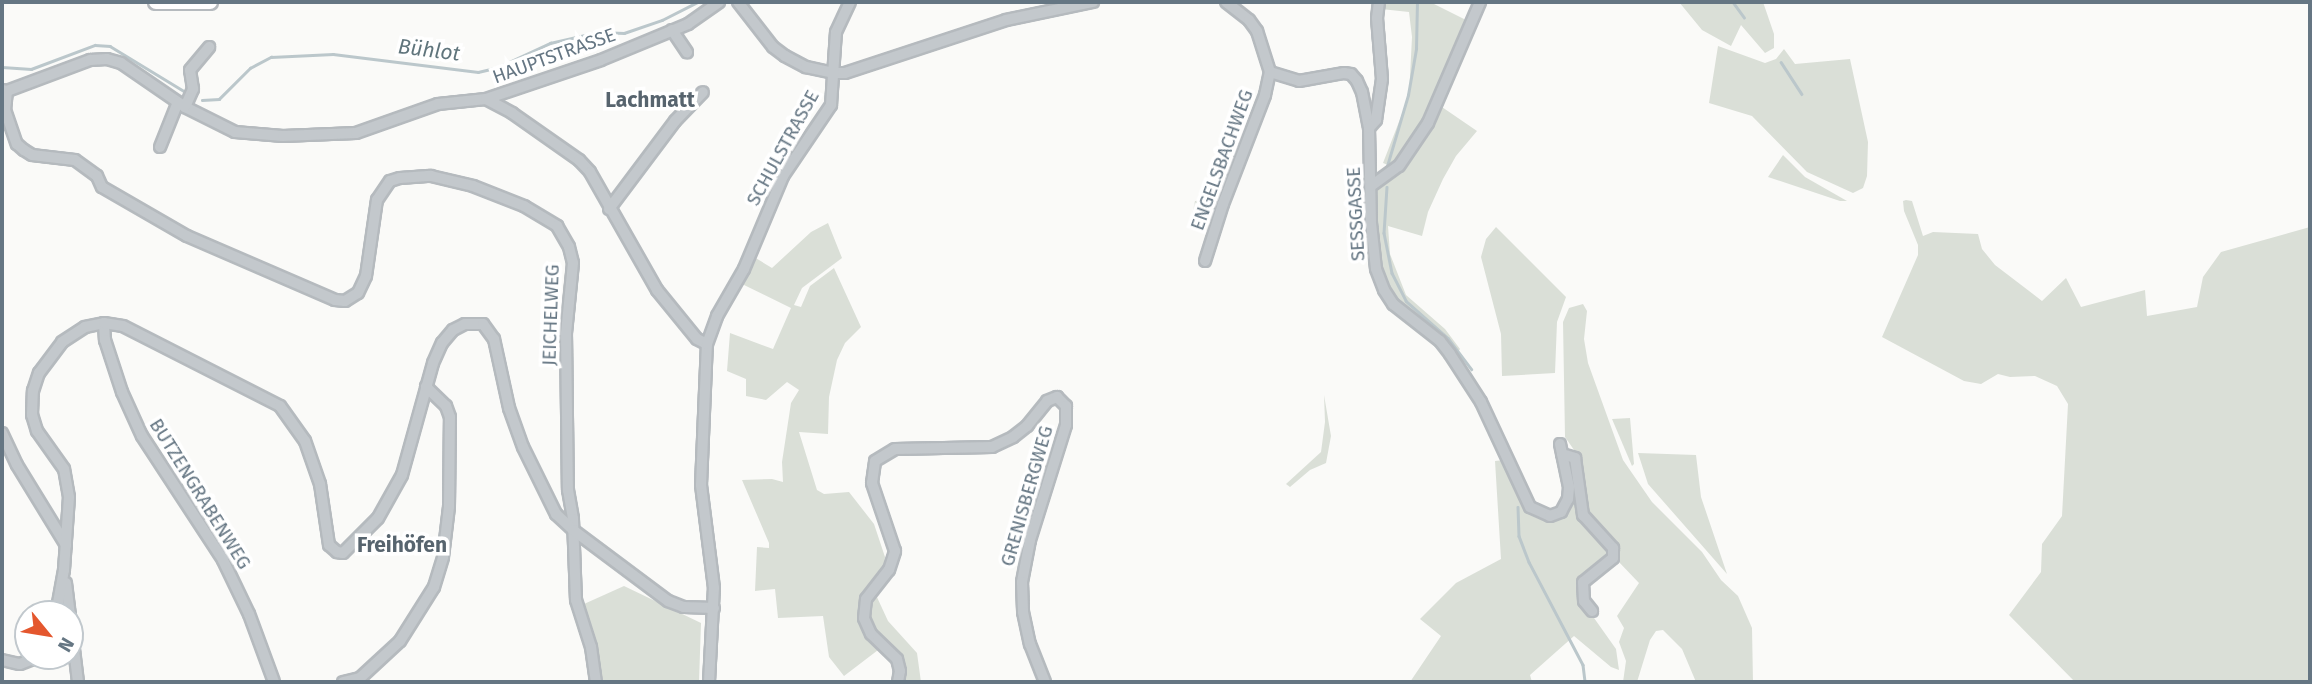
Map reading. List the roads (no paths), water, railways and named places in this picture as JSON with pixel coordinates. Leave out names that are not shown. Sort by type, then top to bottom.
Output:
[{"type":"main road","points":[[156,2],[210,2]]},
{"type":"street","name":"HAUPTSTRASSE","points":[[5,90],[90,60],[107,58],[121,62],[186,99],[235,132],[326,136],[370,129],[438,104],[486,99],[601,60],[672,30],[710,11],[719,2]]},
{"type":"street","points":[[738,2],[773,47],[806,67],[834,73],[845,73],[1006,20],[1093,2]]},
{"type":"street","name":"SCHULSTRASSE","points":[[709,682],[714,608],[701,485],[707,344],[717,316],[750,257],[783,176],[831,105],[836,32],[850,2]]},
{"type":"street","points":[[1226,2],[1250,20],[1257,31],[1270,72]]},
{"type":"street","points":[[1369,128],[1376,120],[1382,79],[1377,19],[1379,2]]},
{"type":"street","points":[[1371,186],[1399,166],[1428,124],[1480,2]]},
{"type":"street","points":[[672,30],[687,52]]},
{"type":"street","points":[[160,148],[186,99],[190,70],[209,47]]},
{"type":"street","name":"SESSGASSE","points":[[1270,72],[1299,81],[1351,74],[1362,92],[1369,128],[1371,223],[1376,269],[1384,290],[1393,304],[1434,336],[1450,354],[1480,402],[1530,507],[1539,513],[1556,515],[1561,512],[1568,499],[1569,487],[1561,449],[1575,458],[1583,515],[1613,548],[1613,558],[1583,582],[1584,601],[1592,611]]},
{"type":"street","name":"ENGELSBACHWEG","points":[[1205,261],[1223,204],[1265,95],[1270,72]]},
{"type":"street","name":"JEICHELWEG","points":[[5,90],[5,110],[17,144],[24,150],[32,155],[75,160],[97,176],[102,187],[187,236],[335,300],[345,302],[358,293],[366,276],[377,200],[390,181],[430,176],[472,186],[524,206],[556,226],[569,247],[573,263],[566,358],[568,490],[576,600],[591,647],[596,682]]},
{"type":"street","points":[[609,209],[675,121],[703,92]]},
{"type":"street","points":[[486,99],[512,113],[579,160],[662,298],[697,339],[707,344]]},
{"type":"street","points":[[59,600],[64,570],[69,497],[66,477],[37,431],[32,415],[33,391],[39,373],[62,342],[85,327],[104,323],[123,326],[280,406],[305,441],[320,484],[328,545],[337,552],[348,550],[378,518],[402,475],[426,387],[442,343],[453,330],[475,323],[490,330],[509,408],[523,447],[556,514],[573,530],[668,601],[684,607],[714,608]]},
{"type":"street","name":"BUTZENGRABENWEG","points":[[104,323],[105,340],[122,393],[142,436],[223,559],[257,633],[274,682]]},
{"type":"street","points":[[343,682],[360,678],[400,641],[437,577],[449,507],[450,417],[446,406],[426,387]]},
{"type":"street","name":"GRENISBERGWEG","points":[[898,682],[900,671],[897,659],[872,634],[864,618],[866,599],[889,570],[895,551],[872,483],[874,461],[895,449],[992,447],[1013,437],[1027,426],[1047,401],[1057,397],[1066,406],[1066,425],[1030,540],[1022,582],[1027,631],[1045,682]]},
{"type":"street","points":[[2,433],[17,466],[66,545]]},
{"type":"street","points":[[64,570],[68,600]]},
{"type":"waterway","name":"Bühlot","points":[[202,100],[219,99],[250,68],[271,57],[333,54],[478,72],[496,68],[550,43],[598,32],[624,33],[662,20],[697,2]]},
{"type":"waterway","points":[[1387,166],[1408,95],[1416,49],[1417,2]]},
{"type":"waterway","points":[[1733,2],[1744,17]]},
{"type":"waterway","name":"Bühlot","points":[[2,67],[31,69],[95,45],[110,46],[184,91]]},
{"type":"waterway","points":[[1781,62],[1802,94]]},
{"type":"waterway","points":[[1387,187],[1384,233],[1392,273],[1406,301],[1448,338],[1471,369]]},
{"type":"waterway","points":[[1518,507],[1519,536],[1529,562],[1583,665],[1585,682]]},
{"type":"district","name":"Lachmatt","points":[[650,100]]},
{"type":"district","name":"Freihöfen","points":[[402,545]]}]
